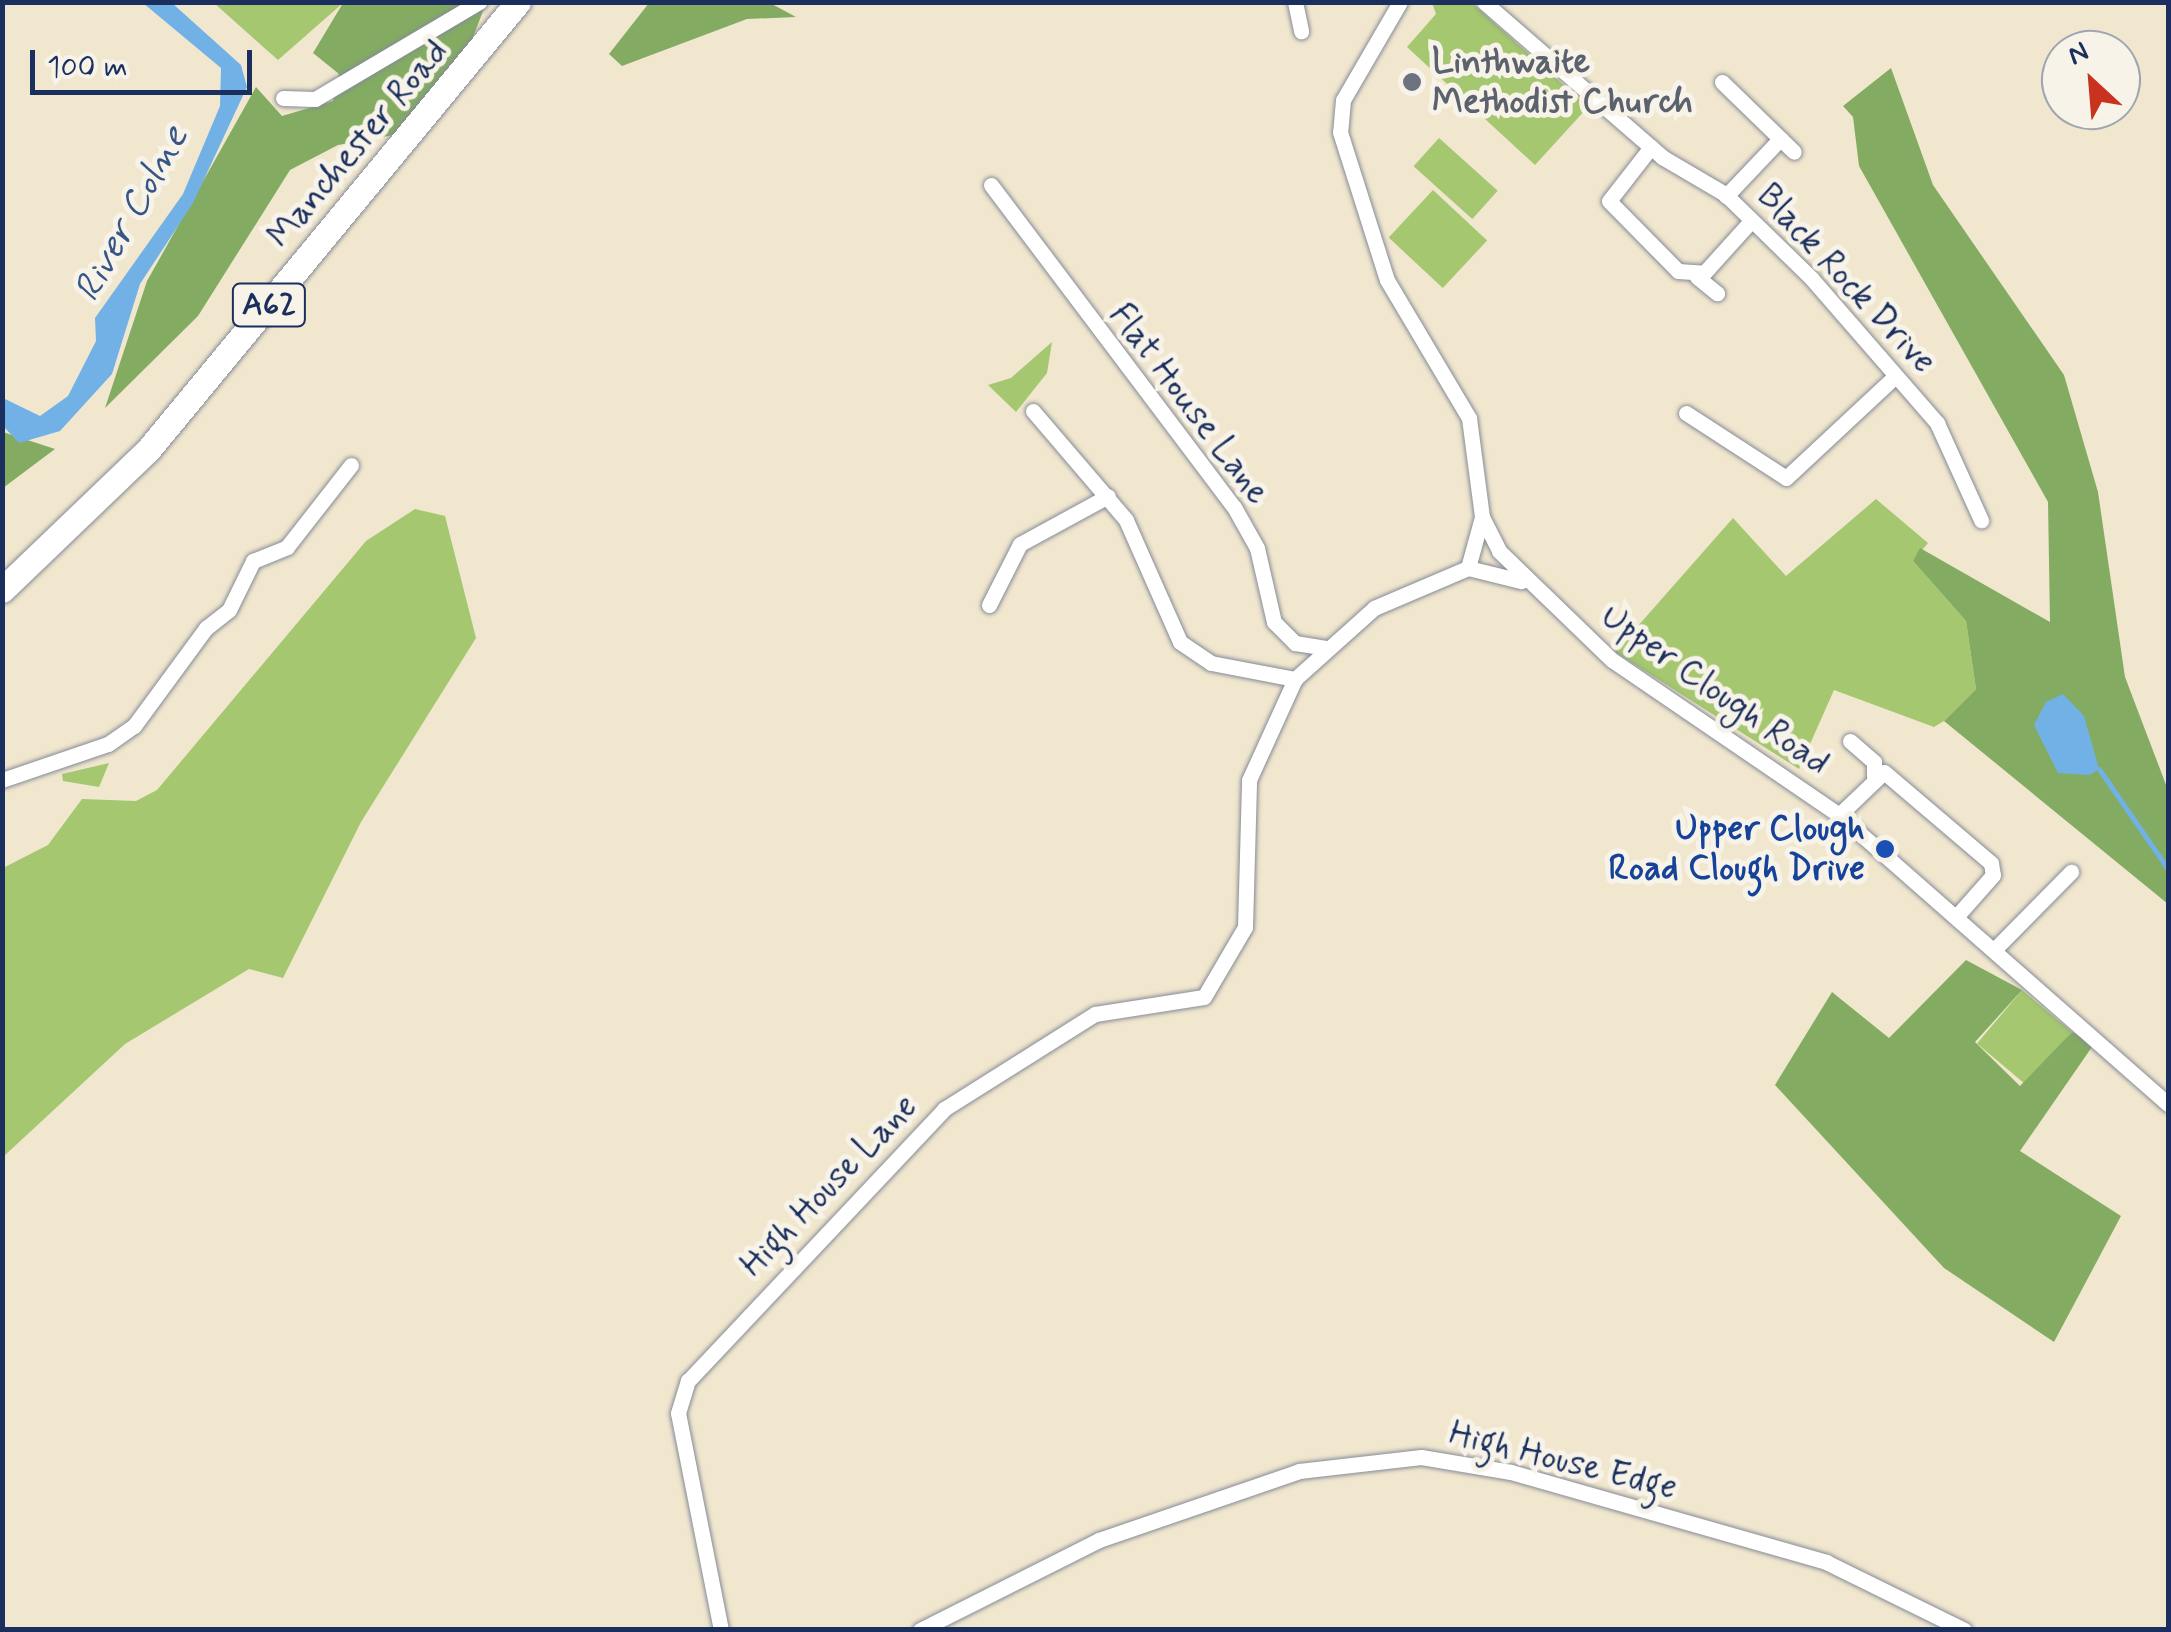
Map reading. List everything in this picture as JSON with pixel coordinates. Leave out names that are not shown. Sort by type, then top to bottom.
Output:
[{"type":"main road","name":"Manchester Road","points":[[2,590],[148,450],[518,2]]},
{"type":"street","points":[[283,98],[315,99],[478,2]]},
{"type":"street","points":[[1295,2],[1301,31]]},
{"type":"street","points":[[1400,2],[1342,100],[1340,132],[1387,280],[1470,418],[1482,517],[1468,568],[1521,581]]},
{"type":"street","name":"Black Rock Drive","points":[[1484,2],[1652,148],[1726,196],[1751,221],[1891,380],[1936,423],[1982,520]]},
{"type":"street","points":[[1722,82],[1794,152]]},
{"type":"street","points":[[1726,196],[1780,138]]},
{"type":"street","points":[[1652,148],[1609,202],[1678,271],[1696,277],[1717,293]]},
{"type":"street","name":"Flat House Lane","points":[[991,184],[1234,508],[1257,548],[1274,622],[1295,643],[1326,648]]},
{"type":"street","points":[[1696,277],[1751,221]]},
{"type":"street","points":[[1686,413],[1786,478],[1891,380]]},
{"type":"street","points":[[1033,411],[1108,496],[1180,642],[1211,663],[1295,679]]},
{"type":"street","points":[[2,780],[108,744],[134,726],[206,628],[229,610],[253,561],[287,548],[351,465]]},
{"type":"street","points":[[988,605],[1020,544],[1108,496]]},
{"type":"street","name":"Upper Clough Road","points":[[1482,517],[1499,551],[1521,581],[1612,660],[1839,815],[2168,1104]]},
{"type":"street","name":"High House Lane","points":[[720,1630],[678,1413],[681,1390],[944,1109],[1095,1014],[1204,996],[1246,927],[1249,780],[1295,679],[1374,608],[1468,568]]},
{"type":"street","points":[[1850,741],[1874,762],[1874,776]]},
{"type":"street","points":[[1839,815],[1874,776],[1884,772],[1991,863],[1993,875],[1956,917]]},
{"type":"street","points":[[1994,950],[2071,872]]},
{"type":"street","name":"High House Edge","points":[[920,1630],[1099,1540],[1263,1484],[1421,1457],[1511,1472],[1826,1562],[1964,1630]]},
{"type":"green space","points":[[214,3],[343,3],[278,60]]},
{"type":"green space","points":[[343,3],[486,3],[472,40],[394,135],[338,145],[290,170],[198,316],[105,408],[147,281],[256,87],[282,116],[333,101],[339,74],[313,53]]},
{"type":"green space","points":[[649,3],[770,3],[796,17],[747,19],[622,66],[609,54]]},
{"type":"green space","points":[[1432,3],[1472,3],[1588,107],[1535,165],[1407,47],[1436,14]]},
{"type":"green space","points":[[1891,68],[1933,185],[2064,375],[2098,492],[2125,677],[2168,790],[2168,904],[1944,721],[1976,689],[1966,621],[1913,561],[1920,548],[2050,622],[2048,502],[1859,166],[1853,117],[1843,106]]},
{"type":"green space","points":[[1439,138],[1498,191],[1472,219],[1414,166]]},
{"type":"green space","points":[[1433,190],[1487,240],[1443,288],[1389,238]]},
{"type":"green space","points":[[1052,342],[1047,373],[1016,412],[988,385],[1011,378]]},
{"type":"green space","points":[[3,432],[55,449],[3,488]]},
{"type":"green space","points":[[1876,499],[1928,543],[1913,561],[1966,621],[1976,689],[1934,727],[1834,690],[1799,769],[1615,652],[1733,518],[1786,576]]},
{"type":"green space","points":[[415,509],[445,516],[476,638],[361,822],[283,978],[249,969],[125,1044],[3,1157],[3,868],[48,845],[82,799],[136,801],[157,790],[366,541]]},
{"type":"green space","points":[[109,763],[99,787],[63,781],[62,774]]},
{"type":"green space","points":[[1966,960],[2022,990],[1975,1042],[2020,1086],[2072,1032],[2094,1044],[2020,1151],[2121,1216],[2054,1342],[1944,1268],[1775,1085],[1832,992],[1889,1038]]},
{"type":"green space","points":[[2022,990],[2072,1032],[2027,1085],[1977,1044]]},
{"type":"water","points":[[143,3],[172,3],[241,65],[247,87],[193,203],[140,284],[112,374],[60,431],[19,443],[3,426],[3,398],[40,416],[68,396],[96,341],[95,318],[183,194],[220,106],[221,68]]},
{"type":"water","points":[[2063,694],[2084,716],[2099,769],[2090,775],[2058,773],[2034,725],[2046,702]]},
{"type":"waterway","points":[[2099,769],[2168,869]]},
{"type":"place","name":"Linthwaite Methodist Church","points":[[1412,82]]},
{"type":"place","name":"Upper Clough Road Clough Drive","points":[[1885,849]]},
{"type":"water label","name":"River Colne","points":[[132,214]]}]
